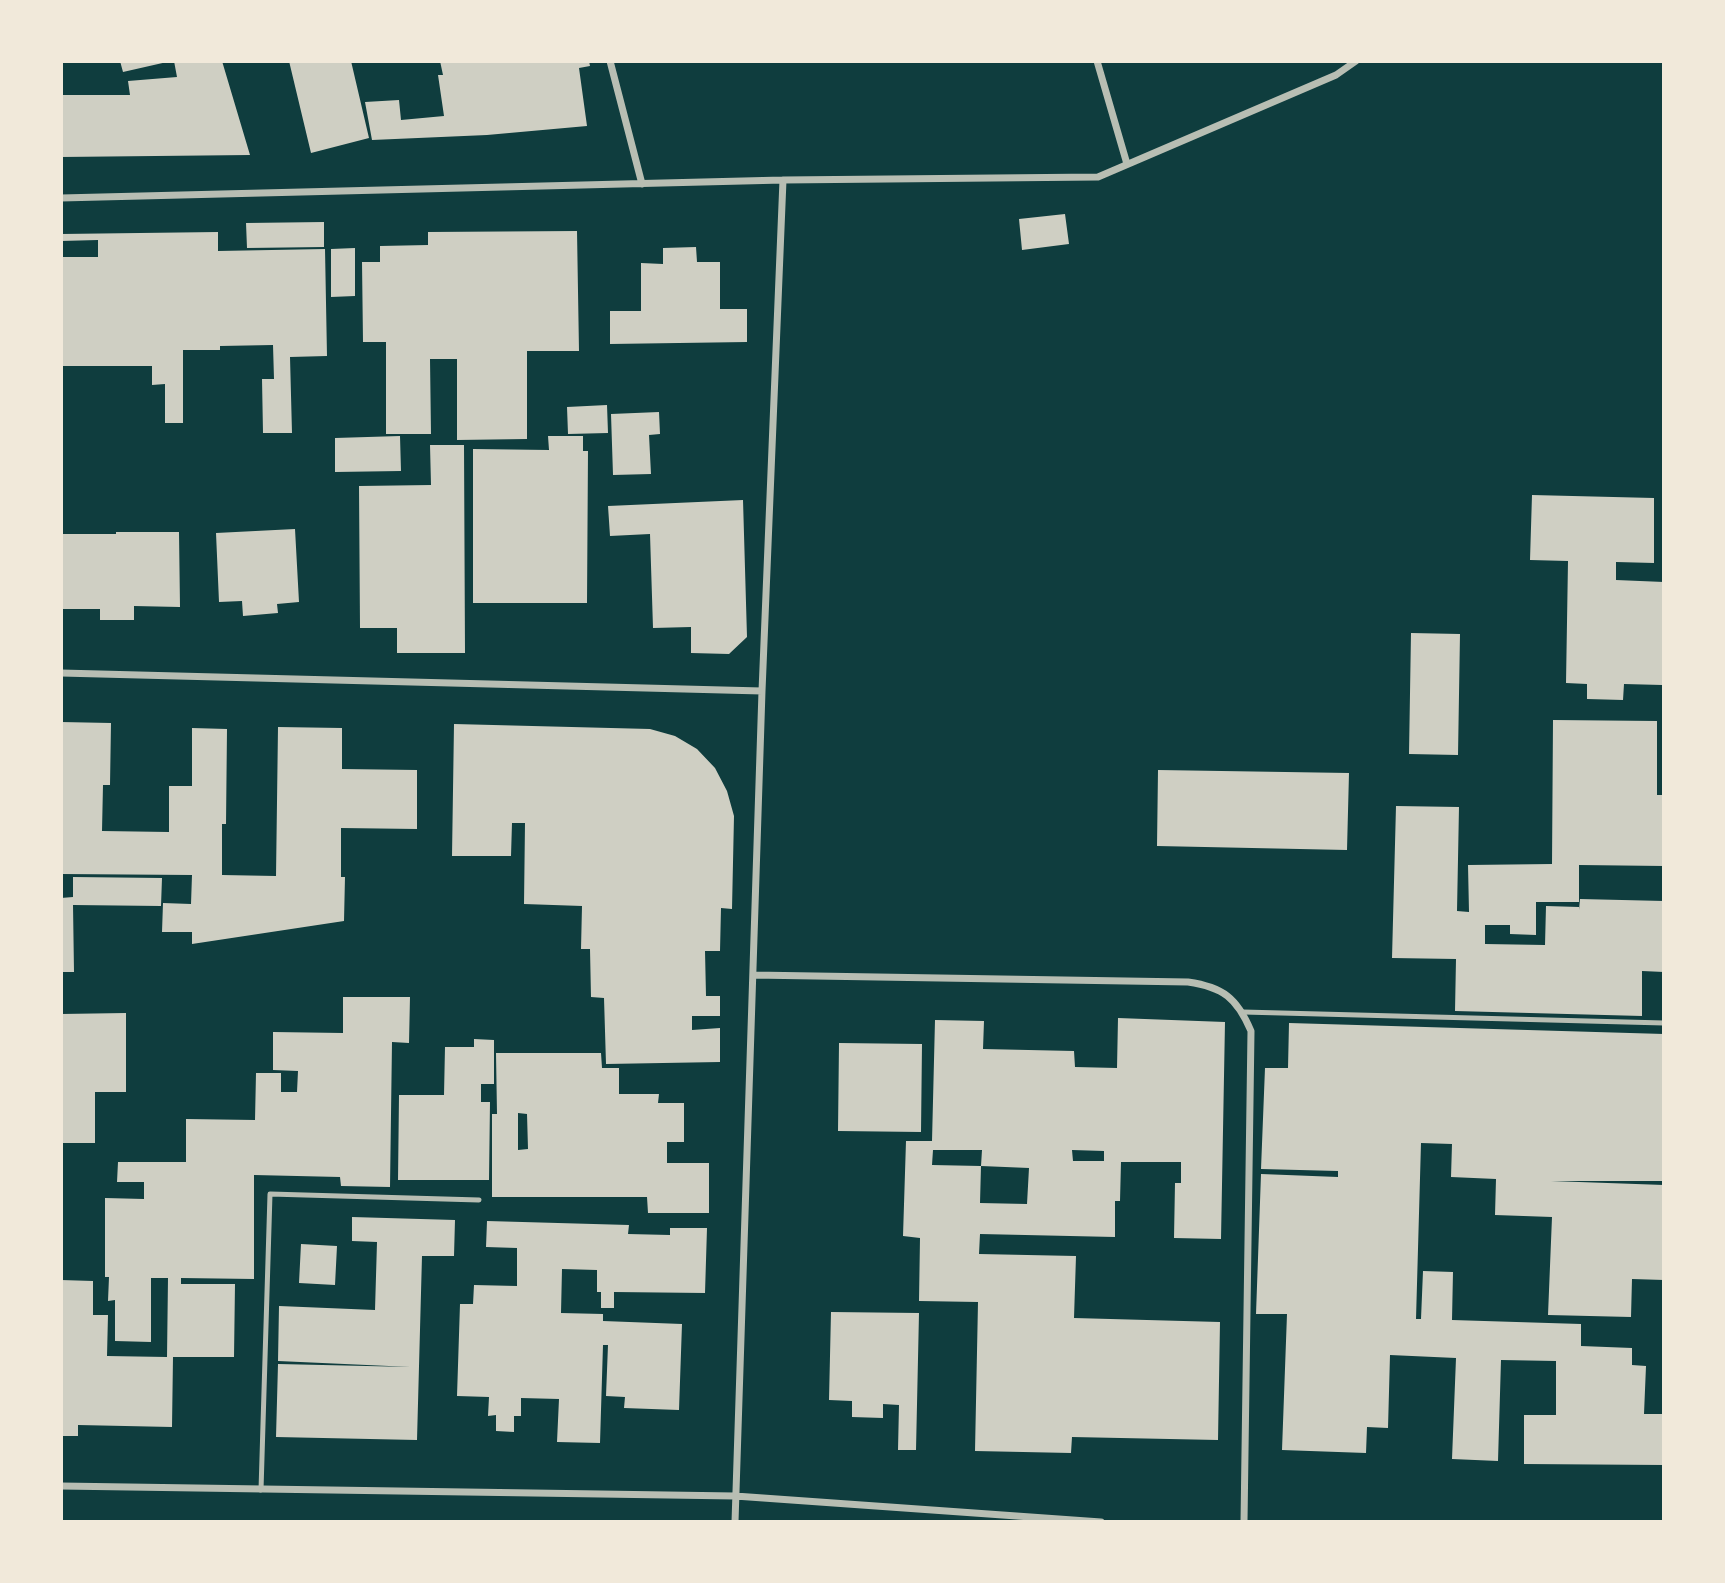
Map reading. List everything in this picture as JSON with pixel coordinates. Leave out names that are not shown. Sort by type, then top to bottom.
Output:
[{"type":"street","points":[[610,61],[642,184]]},
{"type":"street","points":[[1097,61],[1127,164]]},
{"type":"street","points":[[61,198],[783,180],[1098,177],[1336,75],[1356,61]]},
{"type":"street","points":[[735,1522],[762,691],[783,180]]},
{"type":"street","points":[[61,673],[762,691]]},
{"type":"street","points":[[753,975],[1188,982],[1219,989],[1231,997],[1243,1012],[1251,1031],[1244,1522]]},
{"type":"street","points":[[61,1486],[735,1496],[1101,1522]]},
{"type":"lane","points":[[1243,1012],[1664,1023]]},
{"type":"lane","points":[[261,1490],[271,1194],[480,1200]]},
{"type":"building","points":[[120,61],[167,61],[167,62],[123,72]]},
{"type":"building","points":[[174,61],[222,61],[250,155],[61,157],[61,95],[130,95],[128,81],[177,77]]},
{"type":"building","points":[[289,61],[351,61],[369,138],[311,153]]},
{"type":"building","points":[[440,61],[589,61],[590,66],[579,68],[587,126],[487,135],[372,140],[365,102],[399,100],[401,120],[444,116],[438,75],[443,75]]},
{"type":"building","points":[[1065,214],[1069,244],[1022,250],[1019,219]]},
{"type":"building","points":[[324,222],[324,247],[247,248],[246,223]]},
{"type":"building","points":[[577,231],[579,351],[527,351],[527,439],[457,440],[457,359],[430,359],[431,434],[386,434],[386,342],[363,342],[362,262],[380,262],[380,246],[428,245],[428,232]]},
{"type":"building","points":[[218,232],[218,251],[325,249],[327,356],[290,357],[292,433],[263,433],[262,379],[274,379],[273,345],[183,350],[183,423],[165,423],[165,384],[152,385],[152,366],[61,366],[61,257],[98,257],[98,240],[61,241],[61,234]]},
{"type":"building","points":[[696,247],[697,262],[720,262],[720,309],[747,309],[747,342],[610,344],[610,311],[641,311],[641,263],[663,264],[663,248]]},
{"type":"building","points":[[355,248],[355,296],[331,297],[331,249]]},
{"type":"building","points":[[607,405],[608,433],[568,434],[567,407]]},
{"type":"building","points":[[659,412],[660,434],[649,435],[651,474],[613,475],[611,414]]},
{"type":"building","points":[[400,436],[401,471],[335,472],[335,438]]},
{"type":"building","points":[[548,436],[583,436],[583,451],[588,451],[587,603],[473,603],[473,449],[549,450]]},
{"type":"building","points":[[430,445],[464,445],[465,653],[397,653],[397,628],[360,628],[359,486],[431,485]]},
{"type":"building","points":[[1532,495],[1654,498],[1654,563],[1616,562],[1616,580],[1664,582],[1662,685],[1624,684],[1623,700],[1587,699],[1587,684],[1566,683],[1568,561],[1530,560]]},
{"type":"building","points":[[743,500],[747,637],[729,654],[691,653],[691,627],[653,628],[650,534],[610,536],[608,506]]},
{"type":"building","points":[[295,529],[299,602],[277,604],[278,613],[243,616],[242,601],[219,602],[216,533]]},
{"type":"building","points":[[179,532],[180,607],[134,606],[134,620],[100,620],[100,609],[61,609],[62,534]]},
{"type":"building","points":[[1411,633],[1460,634],[1458,755],[1409,754]]},
{"type":"building","points":[[1553,720],[1657,721],[1657,795],[1664,795],[1664,866],[1579,865],[1579,902],[1536,902],[1536,935],[1510,934],[1510,925],[1485,925],[1485,944],[1545,945],[1546,906],[1579,907],[1579,910],[1580,899],[1664,901],[1664,972],[1642,971],[1642,1016],[1455,1011],[1456,959],[1392,958],[1396,806],[1459,807],[1457,911],[1469,912],[1468,865],[1552,864]]},
{"type":"building","points":[[61,722],[111,723],[110,785],[103,785],[102,831],[169,832],[169,786],[192,786],[192,728],[227,729],[226,824],[222,824],[222,875],[276,876],[278,727],[342,728],[342,769],[417,770],[417,829],[341,828],[341,877],[345,877],[344,921],[192,944],[192,932],[162,932],[163,903],[191,904],[192,875],[61,874]]},
{"type":"building","points":[[454,724],[650,729],[675,736],[697,749],[715,768],[727,791],[734,816],[732,909],[721,908],[720,951],[705,951],[706,996],[720,996],[720,1016],[692,1016],[692,1030],[720,1028],[720,1062],[606,1064],[604,998],[591,997],[590,949],[581,949],[582,906],[524,904],[525,823],[512,823],[511,856],[452,856]]},
{"type":"building","points":[[1158,770],[1349,773],[1347,850],[1157,846]]},
{"type":"building","points":[[73,877],[162,878],[161,906],[73,905],[74,972],[61,972],[61,898],[73,897]]},
{"type":"building","points":[[343,997],[410,997],[409,1043],[392,1042],[390,1187],[341,1186],[340,1177],[254,1175],[254,1279],[181,1278],[181,1284],[235,1284],[234,1357],[173,1357],[172,1427],[78,1425],[78,1436],[61,1436],[61,1280],[93,1281],[93,1315],[108,1315],[107,1356],[167,1357],[168,1278],[151,1278],[151,1342],[115,1341],[115,1300],[108,1301],[109,1277],[105,1277],[105,1198],[144,1199],[144,1182],[117,1182],[118,1162],[186,1162],[186,1119],[255,1120],[256,1073],[281,1073],[281,1092],[297,1092],[298,1071],[273,1070],[273,1032],[343,1033]]},
{"type":"building","points":[[126,1013],[126,1092],[95,1092],[95,1143],[61,1143],[61,1014]]},
{"type":"building","points":[[1118,1018],[1225,1022],[1221,1239],[1174,1238],[1175,1183],[1181,1183],[1181,1162],[1121,1162],[1120,1201],[1115,1201],[1115,1237],[980,1234],[979,1254],[1076,1256],[1074,1318],[1220,1322],[1218,1440],[1072,1437],[1071,1453],[975,1451],[978,1302],[919,1301],[920,1238],[903,1236],[906,1141],[932,1141],[935,1020],[984,1021],[983,1049],[1074,1051],[1075,1067],[1117,1068]],"holes":[[[933,1150],[982,1150],[981,1166],[932,1165]],[[1072,1150],[1104,1151],[1104,1161],[1073,1161]],[[981,1166],[1029,1168],[1027,1204],[980,1203]]]},
{"type":"building","points":[[1289,1023],[1664,1034],[1664,1181],[1551,1181],[1664,1185],[1664,1280],[1632,1279],[1631,1317],[1548,1315],[1552,1217],[1495,1215],[1496,1179],[1451,1177],[1452,1144],[1421,1143],[1416,1319],[1421,1319],[1423,1271],[1453,1272],[1452,1320],[1581,1324],[1581,1346],[1632,1348],[1632,1365],[1646,1366],[1644,1414],[1664,1414],[1664,1465],[1524,1464],[1524,1415],[1556,1415],[1556,1361],[1501,1360],[1498,1461],[1452,1459],[1456,1358],[1390,1355],[1388,1428],[1367,1427],[1366,1453],[1282,1450],[1287,1314],[1256,1314],[1261,1174],[1338,1177],[1338,1171],[1261,1169],[1265,1068],[1288,1068]]},
{"type":"building","points":[[474,1039],[494,1040],[494,1084],[481,1084],[481,1102],[490,1102],[489,1180],[398,1180],[399,1095],[444,1095],[445,1047],[474,1047]]},
{"type":"building","points":[[839,1043],[922,1044],[921,1132],[838,1131]]},
{"type":"building","points":[[496,1053],[601,1053],[602,1068],[619,1068],[619,1094],[659,1094],[658,1103],[684,1103],[684,1142],[667,1142],[667,1163],[709,1163],[709,1213],[648,1213],[647,1197],[492,1197],[492,1114],[497,1114]],"holes":[[[518,1113],[527,1114],[528,1149],[518,1150]]]},
{"type":"building","points":[[352,1217],[455,1220],[454,1256],[422,1256],[417,1440],[276,1437],[278,1364],[411,1367],[278,1361],[279,1306],[375,1310],[377,1242],[352,1241]]},
{"type":"building","points":[[487,1221],[629,1225],[628,1234],[670,1235],[670,1228],[707,1228],[705,1293],[614,1292],[614,1308],[601,1308],[601,1292],[597,1292],[597,1270],[562,1269],[561,1313],[603,1314],[603,1321],[682,1324],[679,1410],[624,1408],[625,1397],[606,1396],[608,1345],[603,1345],[600,1443],[557,1442],[559,1399],[521,1398],[521,1416],[514,1416],[514,1432],[496,1431],[496,1415],[488,1416],[489,1397],[457,1396],[460,1304],[473,1304],[474,1285],[517,1286],[517,1248],[486,1247]]},
{"type":"building","points":[[301,1244],[337,1246],[335,1285],[299,1283]]},
{"type":"building","points":[[831,1312],[919,1313],[916,1450],[898,1450],[899,1405],[883,1404],[883,1418],[852,1417],[852,1401],[829,1400]]}]
